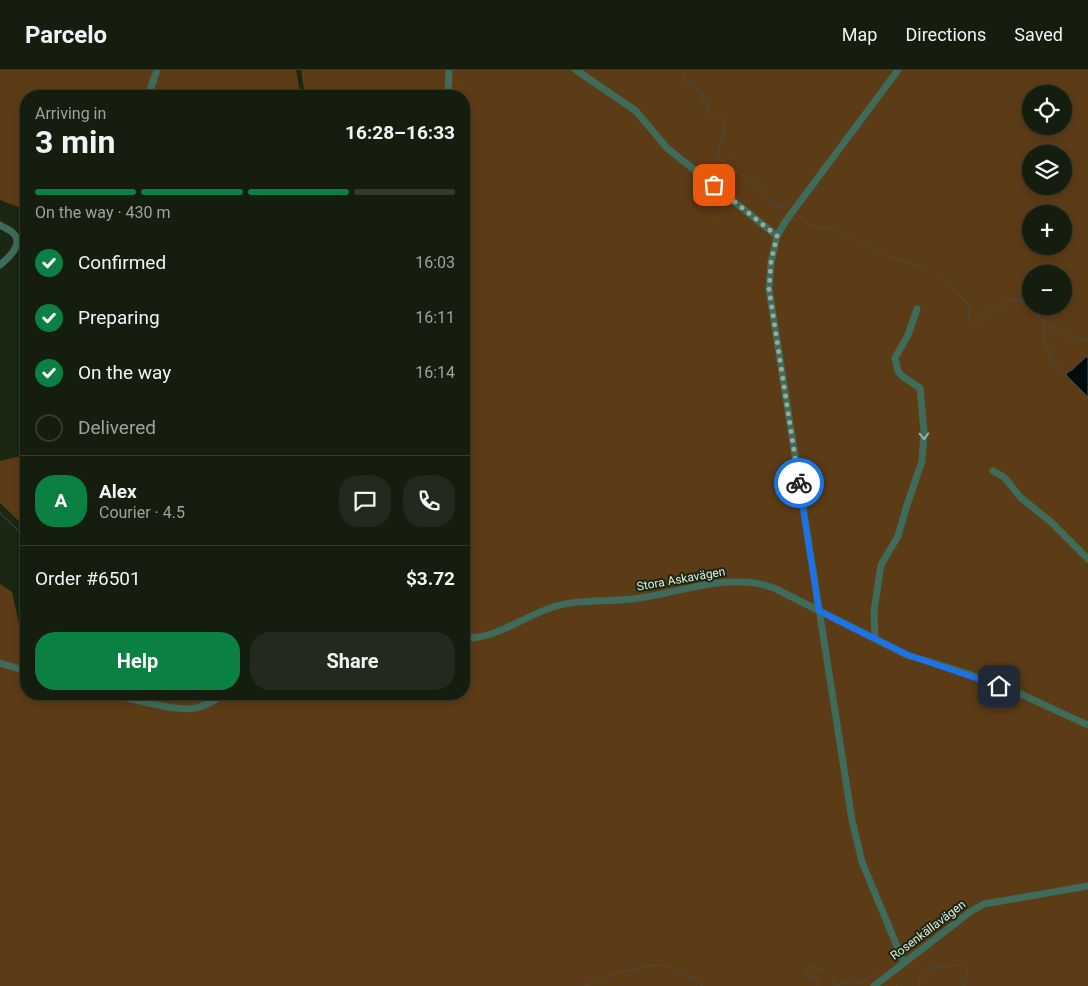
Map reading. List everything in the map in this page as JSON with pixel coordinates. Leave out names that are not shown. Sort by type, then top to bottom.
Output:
[{"type":"street","points":[[150,90],[157,70]]},
{"type":"street","points":[[448,90],[449,70]]},
{"type":"street","points":[[576,70],[636,111],[667,148],[777,236]]},
{"type":"street","points":[[898,70],[785,222],[777,236],[771,262],[769,289],[855,838],[862,862],[904,963]]},
{"type":"street","points":[[0,225],[15,234],[17,242],[15,250],[0,265]]},
{"type":"street","points":[[875,639],[874,611],[881,565],[898,536],[923,454],[924,432],[920,388],[902,376],[898,371],[896,358],[908,335],[917,309]]},
{"type":"street","points":[[993,471],[1004,477],[1021,498],[1051,522],[1088,560]]},
{"type":"street","name":"Stora Askavägen","points":[[470,638],[500,632],[543,611],[562,605],[671,594],[732,581],[766,585],[908,655],[966,673],[1016,692],[1088,725]]},
{"type":"street","points":[[0,663],[20,669]]},
{"type":"street","points":[[138,700],[190,709],[205,705],[214,700]]},
{"type":"street","name":"Rosenkällavägen","points":[[874,986],[883,983],[904,963],[970,912],[984,904],[1088,886]]},
{"type":"shaded area","points":[[0,70],[296,70],[300,90],[20,90],[20,208],[0,200]]},
{"type":"shaded area","points":[[301,70],[1088,70],[1088,986],[0,986],[0,584],[12,592],[20,629],[20,700],[470,700],[470,90],[304,90]]},
{"type":"shaded area","points":[[1088,357],[1088,397],[1066,375]]},
{"type":"shaded area","points":[[20,456],[20,522],[0,503],[0,461]]},
{"type":"waterway","points":[[681,70],[686,84],[692,85],[703,92],[703,98],[709,112],[723,120],[723,133],[718,157],[755,184],[775,204],[786,208]]},
{"type":"waterway","points":[[798,215],[809,225],[818,228],[834,228],[894,258],[925,267]]},
{"type":"waterway","points":[[940,275],[969,305],[968,318],[975,324],[978,323],[982,315],[1007,302],[1013,300],[1024,301],[1044,322],[1069,336],[1088,341]]},
{"type":"waterway","points":[[1043,322],[1043,334],[1053,363],[1067,375]]},
{"type":"waterway","points":[[0,513],[20,532]]},
{"type":"waterway","points":[[584,986],[620,972],[655,965],[670,966],[697,980],[702,986]]},
{"type":"waterway","points":[[919,986],[920,978],[932,967],[964,965],[968,969],[964,986]]},
{"type":"waterway","points":[[818,986],[816,979],[805,975],[804,972],[810,967],[826,971]]},
{"type":"waterway","points":[[832,976],[836,986],[851,980],[860,984],[878,971]]},
{"type":"way so far","points":[[714,185],[777,236],[769,274],[769,289],[799,483]]},
{"type":"route","points":[[799,483],[819,611],[896,650],[999,686]]}]
